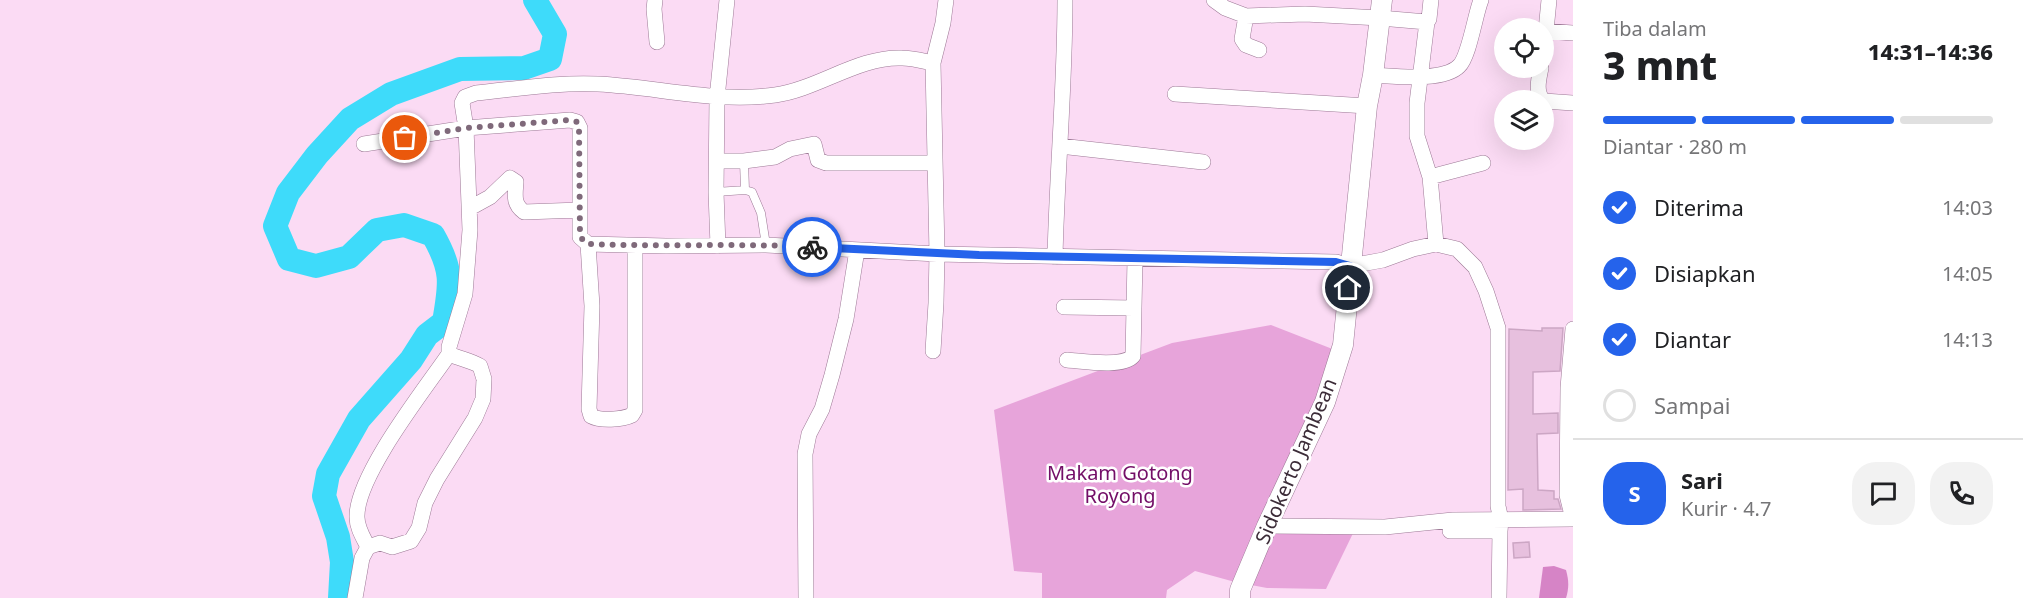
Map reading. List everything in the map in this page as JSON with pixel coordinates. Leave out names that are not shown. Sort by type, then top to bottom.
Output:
[{"type":"street","points":[[655,0],[657,42]]},
{"type":"street","points":[[718,246],[717,98],[727,0]]},
{"type":"street","points":[[933,351],[937,254],[933,63],[946,0]]},
{"type":"street","points":[[1055,257],[1056,197],[1065,60],[1065,0]]},
{"type":"street","points":[[1214,0],[1224,8],[1246,16],[1381,9],[1427,22]]},
{"type":"street","points":[[1431,0],[1417,104],[1417,136],[1430,177],[1436,244]]},
{"type":"street","points":[[1373,75],[1444,74],[1460,66],[1481,0]]},
{"type":"street","points":[[1547,18],[1549,0]]},
{"type":"street","name":"Sidokerto Jambean","points":[[1240,598],[1240,590],[1267,526],[1325,402],[1343,345],[1367,106],[1381,9]]},
{"type":"street","points":[[1246,16],[1242,39],[1246,45],[1258,50]]},
{"type":"street","points":[[1554,32],[1573,33]]},
{"type":"street","points":[[368,547],[359,530],[357,517],[360,495],[396,430],[449,354],[449,347],[465,294],[470,208],[466,128],[462,102],[465,98],[476,93],[568,83],[596,84],[717,98],[775,95],[800,89],[868,63],[885,59],[906,58],[933,63]]},
{"type":"street","points":[[1175,94],[1367,106]]},
{"type":"street","points":[[1554,102],[1573,104]]},
{"type":"street","points":[[364,144],[466,128],[570,120],[577,122],[579,128],[580,237],[588,244],[766,245],[937,254],[1336,262],[1350,266],[1383,260],[1413,249],[1436,244],[1457,249],[1475,267],[1486,291],[1498,328],[1498,506],[1501,525],[1499,598]]},
{"type":"street","points":[[718,160],[744,161],[775,157],[790,148],[814,144],[818,160],[826,163],[934,163]]},
{"type":"street","points":[[1060,147],[1203,162]]},
{"type":"street","points":[[1430,177],[1483,163]]},
{"type":"street","points":[[470,208],[490,197],[510,178],[516,182],[514,200],[518,208],[524,212],[580,210]]},
{"type":"street","points":[[588,244],[592,306],[589,409],[591,416],[596,418],[627,418],[632,416],[634,410],[635,246]]},
{"type":"street","points":[[806,598],[805,454],[809,434],[822,409],[839,347],[857,250]]},
{"type":"street","points":[[1067,360],[1114,363],[1131,360],[1133,356],[1135,259]]},
{"type":"street","points":[[1064,307],[1134,308]]},
{"type":"street","points":[[1267,526],[1501,525],[1573,519],[1567,495],[1568,388],[1573,329]]},
{"type":"street","points":[[355,598],[362,558],[368,547],[380,543],[392,547],[411,541],[419,528],[425,503],[437,479],[475,418],[483,399],[484,379],[480,366],[470,360],[459,359],[449,354]]},
{"type":"lane","points":[[744,161],[745,189]]},
{"type":"lane","points":[[716,192],[745,189],[752,192],[759,205],[766,245]]},
{"type":"green space","name":"Makam Gotong Royong","points":[[1271,325],[1335,350],[1321,396],[1263,517],[1357,525],[1326,589],[1267,588],[1195,571],[1167,590],[1166,598],[1042,598],[1042,573],[1014,571],[994,410],[1172,343]]},
{"type":"shaded area","points":[[1554,566],[1566,570],[1568,591],[1566,598],[1539,598],[1543,567]]},
{"type":"building","points":[[1542,328],[1563,328],[1560,371],[1533,372],[1533,414],[1558,413],[1558,433],[1537,434],[1538,490],[1554,491],[1554,499],[1558,499],[1561,509],[1523,510],[1523,489],[1508,490],[1509,329],[1542,331]]},
{"type":"building","points":[[1529,542],[1530,557],[1514,558],[1513,543]]},
{"type":"waterway","points":[[340,598],[342,562],[338,537],[324,496],[328,474],[359,419],[411,360],[427,335],[444,322],[449,277],[440,247],[433,235],[404,225],[377,230],[349,257],[316,266],[289,259],[275,226],[288,193],[317,155],[350,119],[391,94],[460,69],[524,68],[550,59],[555,34],[535,0]]},
{"type":"way so far","points":[[405,138],[466,128],[570,120],[577,122],[579,128],[580,237],[588,244],[812,247]]},
{"type":"route","points":[[812,247],[979,255],[1336,262],[1350,266],[1348,288]]}]
